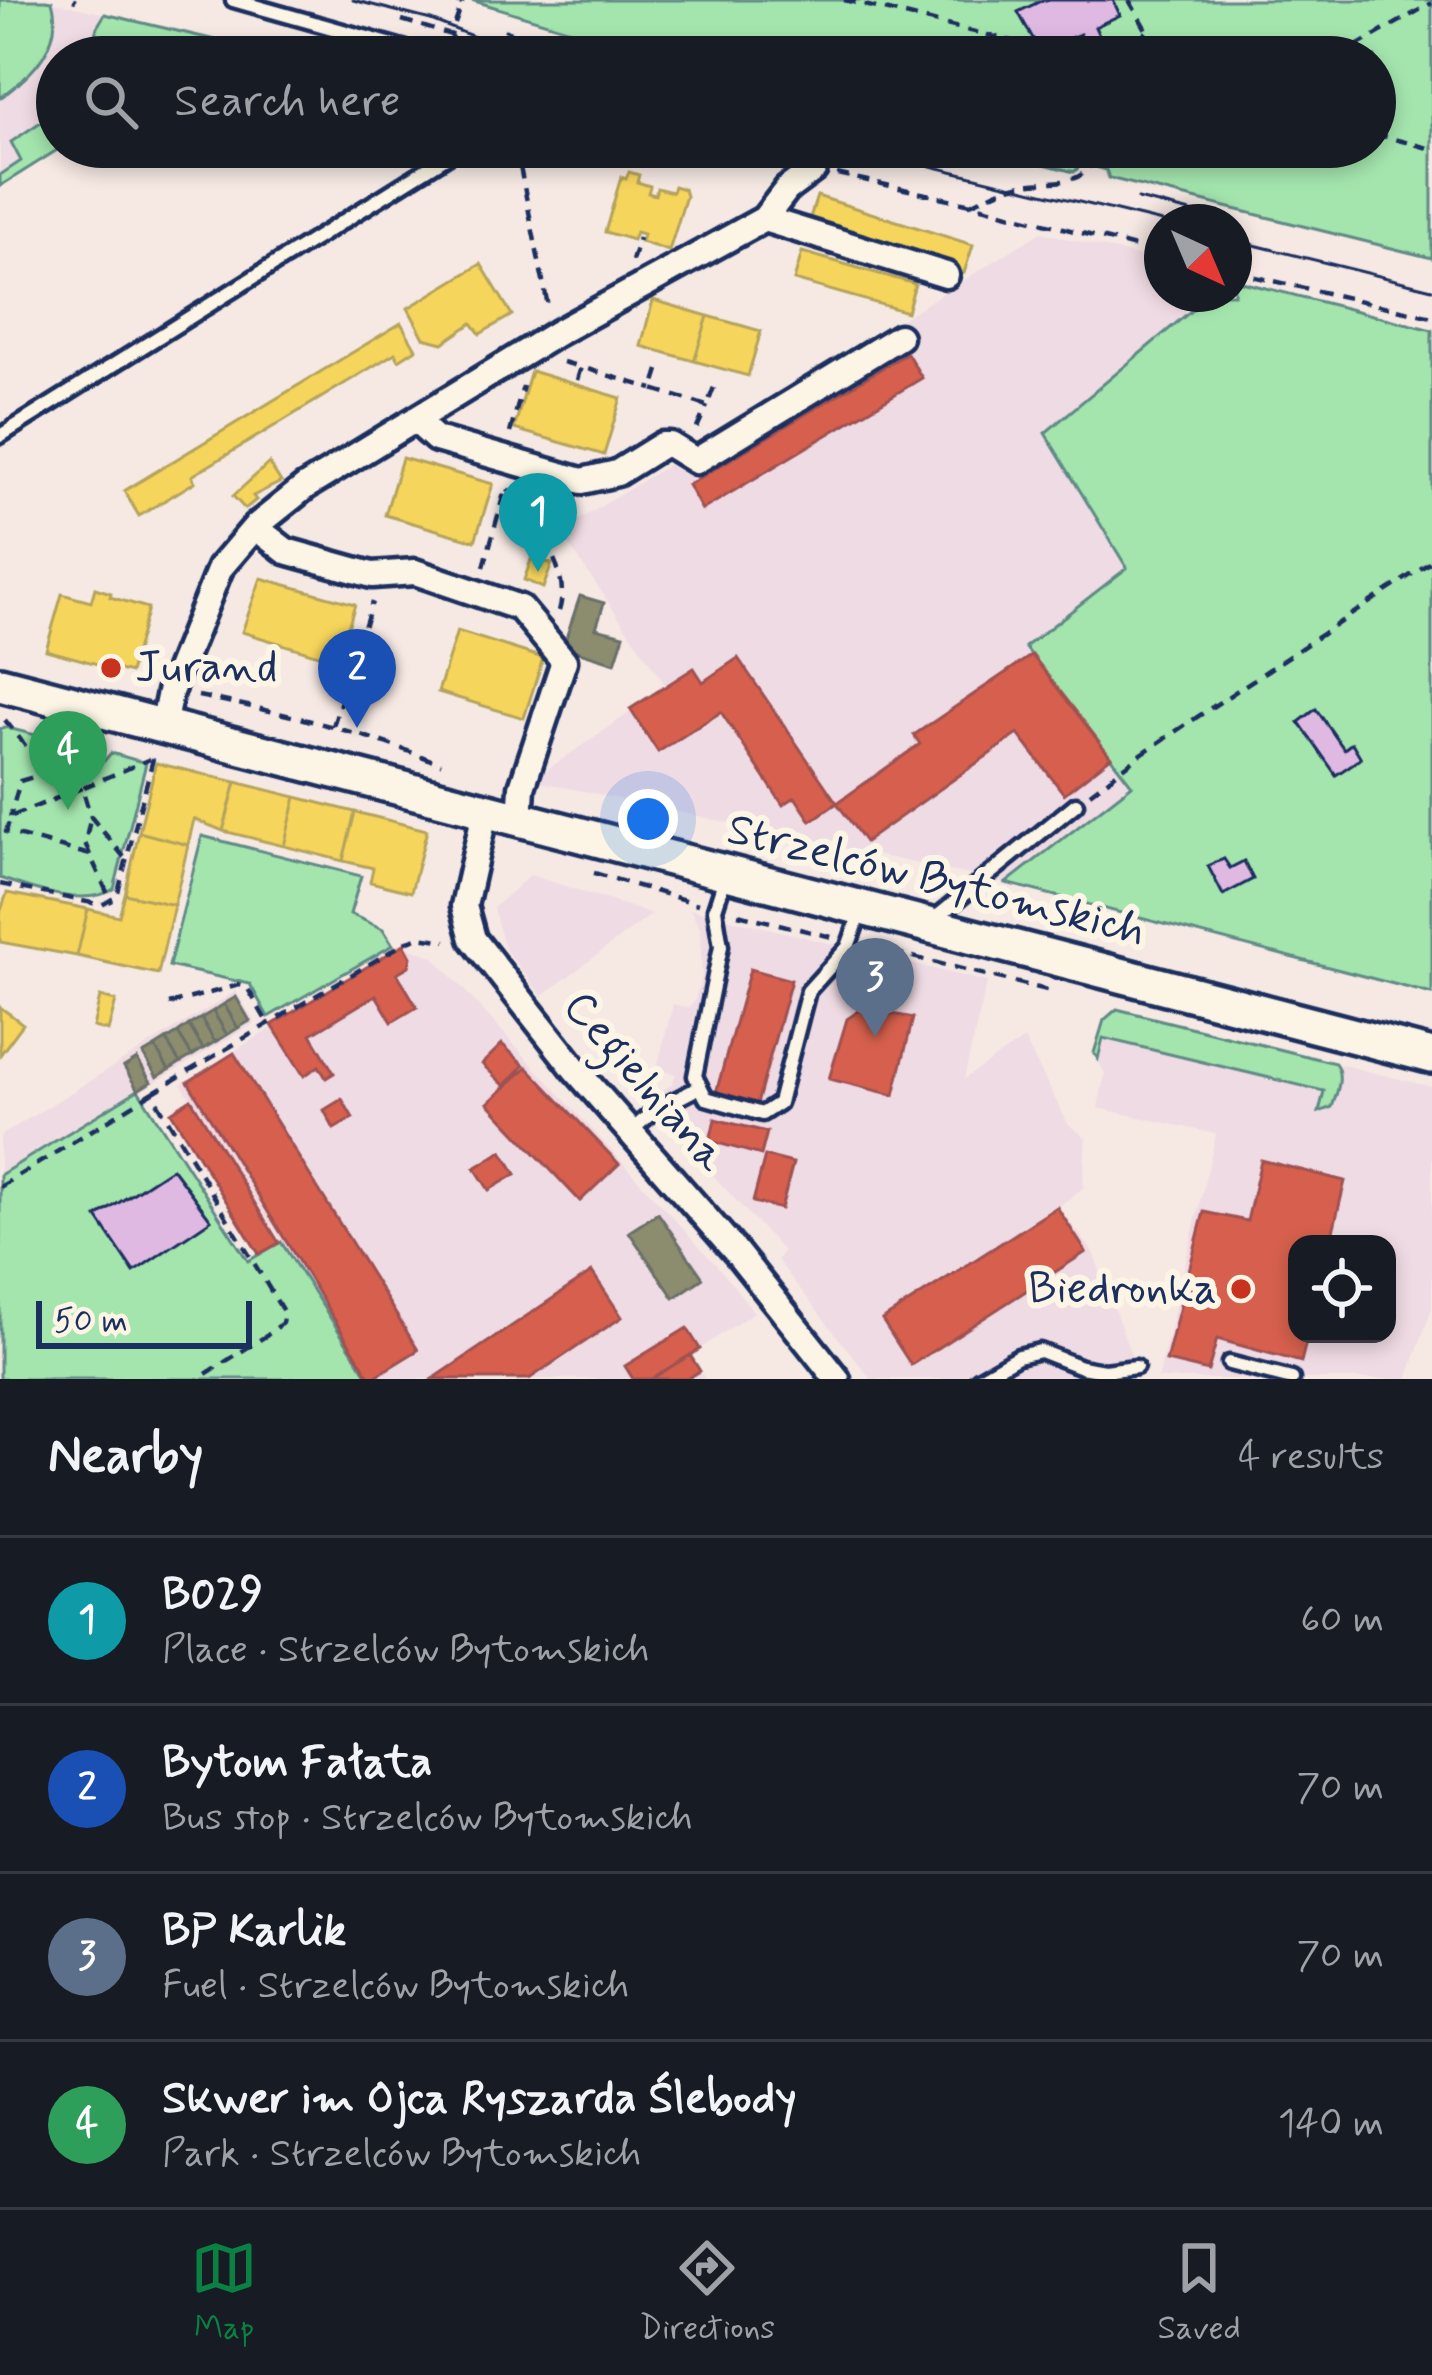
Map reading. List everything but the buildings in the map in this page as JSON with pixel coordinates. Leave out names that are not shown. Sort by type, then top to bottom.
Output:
[{"type":"main road","name":"Strzelców Bytomskich","points":[[0,684],[166,709],[485,812],[1432,1056]]},
{"type":"street","points":[[166,709],[220,568],[255,527],[304,487],[557,333],[764,219],[787,189],[814,170]]},
{"type":"street","points":[[764,219],[946,274]]},
{"type":"street","points":[[415,420],[436,439],[581,481],[598,480],[662,445],[695,461],[899,337]]},
{"type":"street","points":[[255,527],[286,551],[372,574],[415,572],[520,608],[564,661],[524,781],[520,821]]},
{"type":"street","name":"Cegielniana","points":[[485,812],[464,906],[473,940],[837,1379]]},
{"type":"lane","points":[[233,0],[361,36]]},
{"type":"lane","points":[[0,436],[428,168]]},
{"type":"lane","points":[[928,925],[1076,804]]},
{"type":"lane","points":[[726,873],[716,909],[721,946],[695,1076],[706,1098],[762,1114],[779,1103],[808,991],[850,942],[862,908]]},
{"type":"lane","points":[[630,1132],[654,1111],[700,1087]]},
{"type":"lane","points":[[978,1379],[1018,1356],[1040,1351],[1104,1372],[1136,1367]]},
{"type":"lane","points":[[1229,1364],[1292,1379]]},
{"type":"path","points":[[402,20],[452,35],[463,4],[452,0]]},
{"type":"path","points":[[844,0],[991,36]]},
{"type":"path","points":[[1129,0],[1149,36]]},
{"type":"path","points":[[1374,36],[1432,3]]},
{"type":"path","points":[[1143,36],[1147,32]]},
{"type":"path","points":[[1396,140],[1432,149]]},
{"type":"path","points":[[521,168],[557,333]]},
{"type":"path","points":[[807,168],[1144,249]]},
{"type":"path","points":[[971,204],[1013,186],[1082,176],[1091,168]]},
{"type":"path","points":[[1252,276],[1432,317]]},
{"type":"path","points":[[577,380],[580,367],[706,406],[714,387]]},
{"type":"path","points":[[653,389],[659,370]]},
{"type":"path","points":[[498,572],[484,567],[506,486]]},
{"type":"path","points":[[1076,804],[1143,753],[1432,561]]},
{"type":"path","points":[[334,726],[373,599]]},
{"type":"path","points":[[166,709],[275,711],[388,742]]},
{"type":"path","points":[[2,716],[61,786],[73,792]]},
{"type":"path","points":[[50,772],[64,731]]},
{"type":"path","points":[[5,826],[56,799],[146,763],[154,754],[112,903]]},
{"type":"path","points":[[5,826],[20,782],[50,772]]},
{"type":"path","points":[[56,799],[61,786]]},
{"type":"path","points":[[82,788],[91,817],[127,860]]},
{"type":"path","points":[[91,817],[86,854],[112,903]]},
{"type":"path","points":[[5,826],[86,854]]},
{"type":"path","points":[[586,871],[716,909],[1058,992]]},
{"type":"path","points":[[0,884],[102,905],[112,903]]},
{"type":"path","points":[[0,1187],[407,941],[420,937],[447,941]]},
{"type":"path","points":[[169,1004],[247,987],[268,1024]]},
{"type":"path","points":[[152,1093],[284,1313],[282,1323],[272,1332],[198,1379]]},
{"type":"shaded area","points":[[0,0],[46,0],[198,36],[36,36],[36,161],[0,184]]},
{"type":"shaded area","points":[[1041,232],[1144,258],[1144,312],[1190,312],[1046,433],[1127,568],[1026,647],[1133,785],[1006,883],[532,780],[667,687],[560,532]]},
{"type":"shaded area","points":[[530,875],[652,914],[542,996],[505,949],[493,908]]},
{"type":"shaded area","points":[[690,909],[987,982],[964,1079],[1024,1039],[1068,1124],[1086,1138],[1083,1188],[1058,1207],[1093,1252],[1140,1379],[871,1379],[777,1260],[783,1251],[642,1099],[672,1084],[676,1074],[657,1068],[673,1004],[688,1008],[702,977],[700,928]]},
{"type":"shaded area","points":[[405,946],[434,957],[754,1312],[691,1355],[705,1379],[370,1379],[181,1084]]},
{"type":"shaded area","points":[[236,991],[255,1023],[0,1175],[0,1136]]},
{"type":"shaded area","points":[[1117,1009],[1432,1087],[1432,1308],[1407,1379],[1158,1379],[1216,1134],[1098,1108],[1105,1073],[1094,1053],[1104,1020]]},
{"type":"green space","points":[[0,0],[52,1],[52,36],[36,36],[36,64],[0,98]]},
{"type":"green space","points":[[471,0],[1432,0],[1432,258],[1252,213],[1252,204],[1214,204],[1109,178],[1099,168],[1396,168],[1396,36],[590,36]]},
{"type":"green space","points":[[105,14],[198,36],[95,36]]},
{"type":"green space","points":[[36,125],[36,163],[0,186],[0,175],[21,161],[11,142]]},
{"type":"green space","points":[[1252,285],[1432,330],[1432,994],[1006,883],[1132,785],[1025,647],[1127,568],[1045,433],[1190,312],[1252,312]]},
{"type":"green space","points":[[0,729],[82,747],[81,754],[104,761],[111,753],[146,763],[114,889],[73,897],[0,878]]},
{"type":"green space","points":[[202,836],[361,876],[350,914],[383,929],[393,945],[268,1017],[250,984],[169,966]]},
{"type":"green space","points":[[1117,1009],[1335,1063],[1339,1079],[1332,1107],[1319,1112],[1324,1091],[1103,1038],[1098,1059],[1094,1053],[1104,1020]]},
{"type":"green space","points":[[138,1090],[248,1261],[281,1242],[370,1379],[0,1379],[0,1175]]},
{"type":"tram line","points":[[353,0],[472,36]]},
{"type":"tram line","points":[[505,30],[520,36]]},
{"type":"tram line","points":[[939,168],[1144,218]]},
{"type":"tram line","points":[[1138,199],[1158,204]]},
{"type":"tram line","points":[[1252,244],[1432,289]]},
{"type":"place","name":"B029","points":[[538,572]]},
{"type":"place","name":"Jurand","points":[[111,668]]},
{"type":"place","name":"Bytom Fałata","points":[[357,728]]},
{"type":"place","name":"Skwer im Ojca Ryszarda Ślebody","points":[[68,810]]},
{"type":"place","name":"BP Karlik","points":[[875,1037]]},
{"type":"place","name":"Biedronka","points":[[1241,1289]]}]
